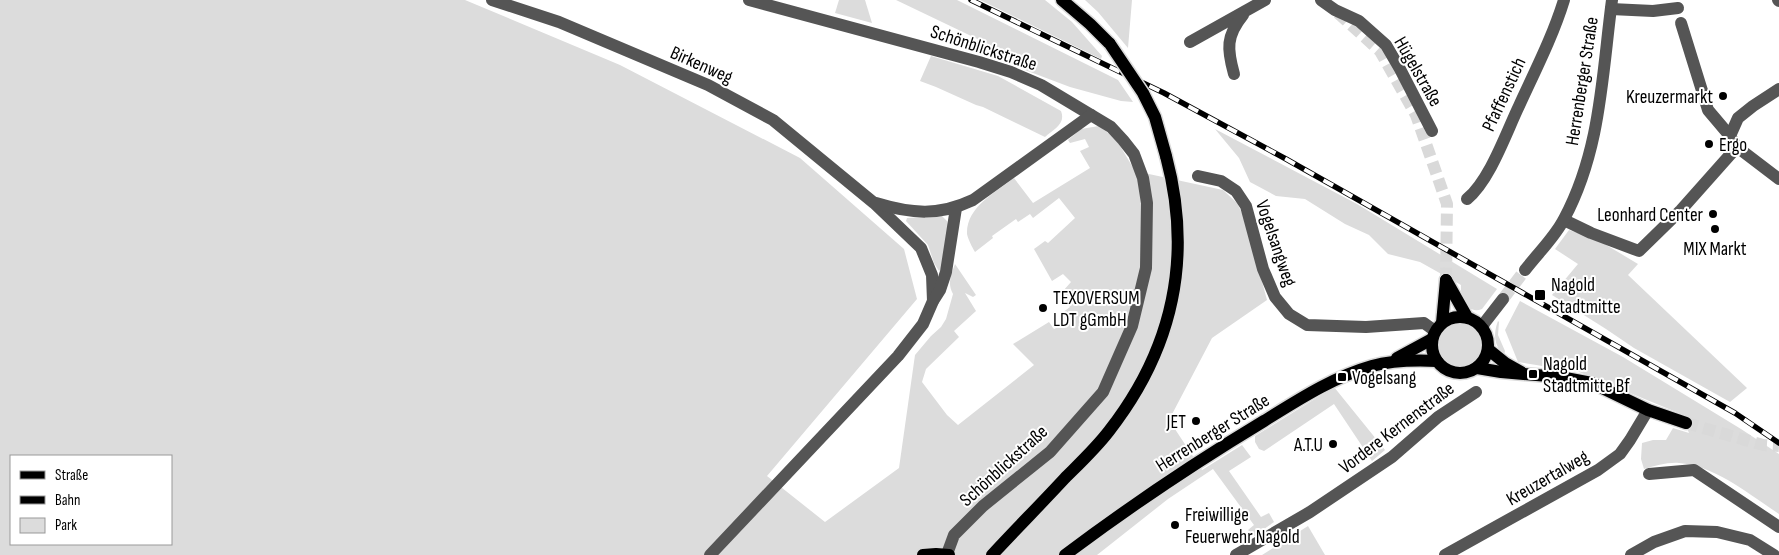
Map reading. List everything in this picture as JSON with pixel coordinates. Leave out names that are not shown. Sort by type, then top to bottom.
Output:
[{"type":"main road","points":[[992,555],[1109,432],[1134,395],[1152,362],[1163,333],[1172,300],[1179,241],[1174,183],[1155,118],[1143,93],[1110,44],[1062,0]]},
{"type":"main road","points":[[1437,331],[1458,316],[1475,320],[1482,326],[1489,342],[1489,350],[1477,368],[1459,374],[1450,372],[1437,361],[1432,346],[1437,331],[1446,280],[1467,317]]},
{"type":"main road","name":"Herrenberger Straße","points":[[1390,362],[1437,331]]},
{"type":"main road","points":[[1489,350],[1505,363],[1524,373]]},
{"type":"main road","name":"Herrenberger Straße","points":[[1065,555],[1225,444],[1300,399],[1342,378],[1372,366],[1415,360],[1437,361]]},
{"type":"main road","points":[[1477,368],[1560,377],[1592,383],[1648,410],[1686,423]]},
{"type":"main road","points":[[923,555],[948,555]]},
{"type":"street","name":"Birkenweg","points":[[492,0],[559,22],[708,85],[773,120],[874,203],[921,248],[932,275],[933,301]]},
{"type":"street","name":"Schönblickstraße","points":[[749,0],[969,59],[1011,72],[1041,85],[1111,127],[1134,154],[1143,178],[1147,203],[1146,268],[1132,326],[1103,392],[1050,452],[983,506],[954,535],[948,555]]},
{"type":"street","points":[[1190,42],[1265,0]]},
{"type":"street","name":"Hügelstraße","points":[[1321,0],[1335,10],[1359,21],[1386,45],[1432,131]]},
{"type":"street","name":"Pfaffenstich","points":[[1467,199],[1486,176],[1544,52],[1564,0]]},
{"type":"street","points":[[1611,4],[1652,12],[1678,8]]},
{"type":"street","name":"Herrenberger Straße","points":[[1525,270],[1564,220],[1581,184],[1597,123],[1611,4]]},
{"type":"street","points":[[1234,74],[1229,56],[1229,38],[1236,24],[1246,11]]},
{"type":"street","points":[[1681,23],[1708,110],[1733,142],[1779,179]]},
{"type":"street","points":[[1564,220],[1591,233],[1639,251],[1681,210],[1733,142],[1738,118],[1752,106],[1779,89]]},
{"type":"street","points":[[874,203],[896,210],[923,212],[956,208],[973,200],[1090,115]]},
{"type":"street","name":"Vogelsangweg","points":[[1198,176],[1221,181],[1236,191],[1246,206],[1253,226],[1263,269],[1275,297],[1289,314],[1306,325],[1366,328],[1424,324],[1437,331]]},
{"type":"street","points":[[710,555],[898,356],[923,324],[940,290],[946,272],[956,208]]},
{"type":"street","points":[[1482,326],[1503,299]]},
{"type":"street","name":"Vordere Kernenstraße","points":[[1236,555],[1310,512],[1392,457],[1438,417],[1476,392]]},
{"type":"street","name":"Kreuzertalweg","points":[[1445,555],[1598,470],[1620,454],[1648,410]]},
{"type":"street","points":[[1649,474],[1694,470],[1779,527]]},
{"type":"street","points":[[1631,555],[1654,542],[1686,531],[1717,532],[1750,540],[1774,555]]},
{"type":"green space","points":[[0,0],[465,0],[620,65],[800,158],[904,249],[917,299],[767,476],[825,522],[899,468],[915,355],[946,319],[953,294],[950,283],[955,264],[976,295],[973,297],[965,293],[976,311],[954,331],[959,337],[926,369],[922,382],[947,415],[958,425],[1034,365],[1013,344],[1049,322],[1054,329],[1067,323],[1062,313],[1070,307],[1063,291],[1071,282],[1063,274],[1052,281],[1034,249],[1045,241],[1048,243],[1075,218],[1059,198],[1033,218],[1030,214],[1018,222],[1016,219],[992,236],[993,238],[975,252],[967,234],[968,224],[971,216],[983,201],[1014,178],[1033,203],[1090,168],[1080,151],[1089,147],[1085,139],[1070,143],[1068,140],[1081,129],[1099,126],[1116,139],[1135,171],[1223,190],[1237,203],[1245,219],[1267,300],[1212,338],[1169,420],[1202,470],[1242,445],[1251,457],[1229,471],[1261,517],[1269,513],[1274,522],[1254,536],[1248,530],[1254,525],[1213,469],[1168,499],[1097,555],[0,555]]},
{"type":"green space","points":[[839,0],[865,0],[872,23],[835,13]]},
{"type":"green space","points":[[896,0],[957,0],[1118,80],[1133,102],[1121,101],[1070,87],[1025,70],[990,45]]},
{"type":"green space","points":[[980,0],[1045,0],[1072,22],[1102,56],[1101,59]]},
{"type":"green space","points":[[1085,0],[1132,0],[1128,48],[1098,12]]},
{"type":"green space","points":[[931,56],[998,76],[1061,111],[1061,123],[1045,137],[983,107],[920,81]]},
{"type":"green space","points":[[1215,129],[1357,204],[1497,289],[1482,309],[1477,310],[1468,307],[1463,299],[1461,285],[1420,262],[1388,254],[1369,235],[1345,224],[1305,199],[1276,196],[1250,182],[1239,158]]},
{"type":"green space","points":[[942,216],[948,225],[942,268],[939,271],[928,245],[906,221],[907,218]]},
{"type":"green space","points":[[1569,230],[1598,240],[1638,264],[1628,275],[1747,388],[1730,402],[1634,348],[1552,295],[1578,264],[1555,249]]},
{"type":"green space","points":[[1520,301],[1623,357],[1779,454],[1779,514],[1731,482],[1705,469],[1675,463],[1644,469],[1641,459],[1642,443],[1653,440],[1666,440],[1673,428],[1689,433],[1681,414],[1579,372],[1518,362],[1505,330]]},
{"type":"green space","points":[[1498,321],[1498,335],[1505,351],[1504,355],[1498,348],[1495,340]]},
{"type":"green space","points":[[1461,323],[1473,327],[1479,333],[1483,345],[1479,357],[1473,363],[1461,367],[1449,363],[1443,357],[1439,345],[1443,333],[1449,327]]},
{"type":"green space","points":[[1334,387],[1385,450],[1372,461],[1334,404],[1264,451],[1259,449],[1255,442],[1255,436]]},
{"type":"green space","points":[[1308,526],[1325,555],[1262,555]]},
{"type":"tunnel","points":[[1338,13],[1380,51],[1416,115],[1447,204],[1446,280]]},
{"type":"tunnel","points":[[1503,299],[1525,270]]},
{"type":"tunnel","points":[[1686,423],[1763,445],[1779,446]]},
{"type":"railway","points":[[971,0],[1164,93],[1286,159],[1735,413],[1779,443]]},
{"type":"place","name":"Kreuzermarkt","points":[[1723,96]]},
{"type":"place","name":"Ergo","points":[[1709,144]]},
{"type":"place","name":"Leonhard Center","points":[[1713,214]]},
{"type":"place","name":"MIX Markt","points":[[1715,229]]},
{"type":"place","name":"Nagold Stadtmitte","points":[[1540,295]]},
{"type":"place","name":"TEXOVERSUM LDT gGmbH","points":[[1043,308]]},
{"type":"place","name":"Nagold Stadtmitte Bf","points":[[1533,374]]},
{"type":"place","name":"Vogelsang","points":[[1342,377]]},
{"type":"place","name":"JET","points":[[1196,421]]},
{"type":"place","name":"A.T.U","points":[[1333,444]]},
{"type":"place","name":"Freiwillige Feuerwehr Nagold","points":[[1175,525]]}]
